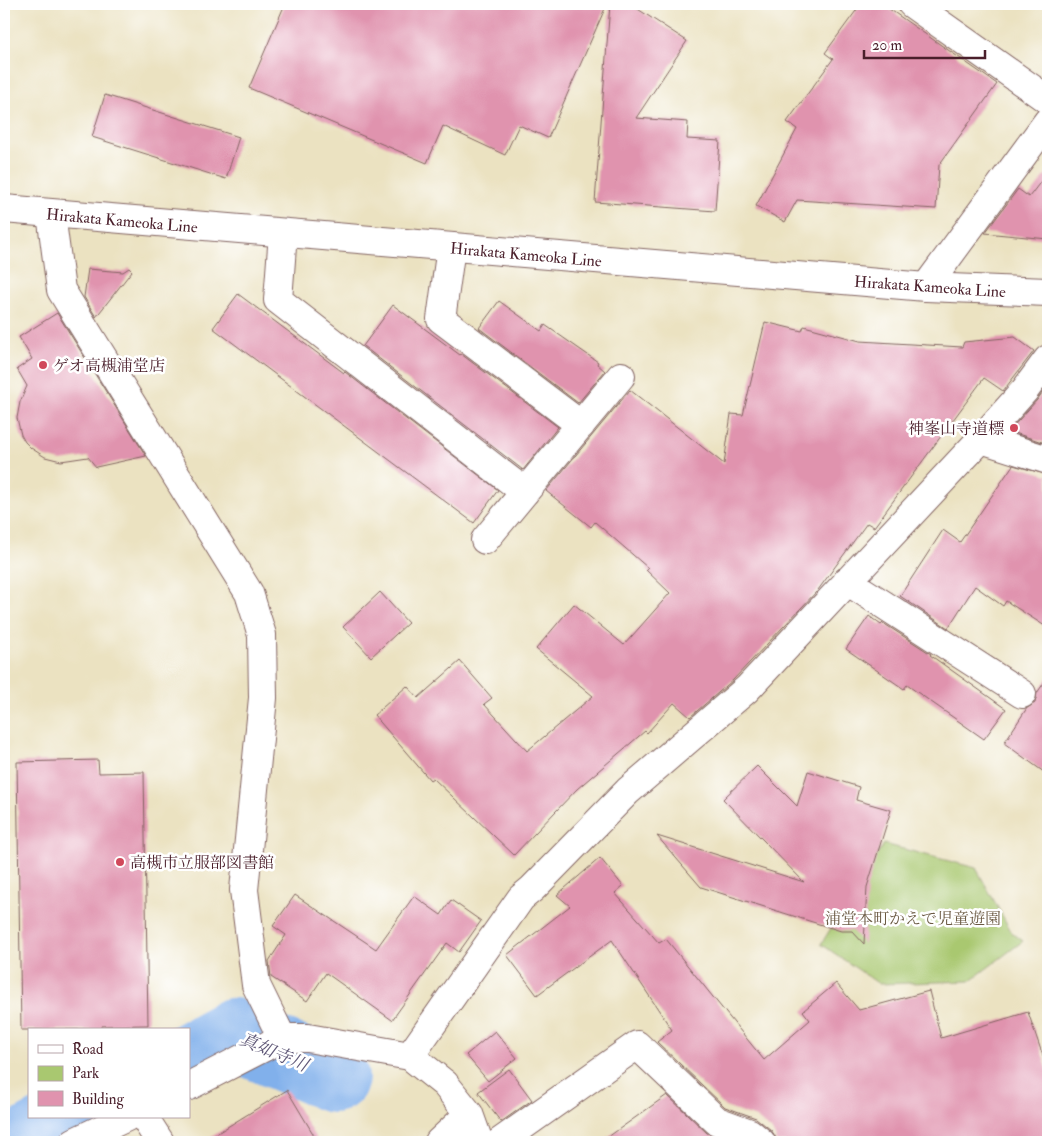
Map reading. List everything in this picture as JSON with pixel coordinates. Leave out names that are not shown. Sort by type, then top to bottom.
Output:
[{"type":"street","points":[[912,4],[1048,100]]},
{"type":"street","points":[[926,287],[1048,121]]},
{"type":"street","name":"Hirakata Kameoka Line","points":[[4,210],[926,287],[1048,292]]},
{"type":"street","points":[[51,214],[61,290],[249,593],[262,635],[263,698],[244,890],[256,985],[282,1038]]},
{"type":"street","points":[[283,233],[278,300],[525,492]]},
{"type":"street","points":[[451,247],[440,319],[580,425]]},
{"type":"street","points":[[410,1056],[521,898],[623,796],[747,689],[981,439],[1025,390],[1048,359]]},
{"type":"street","points":[[485,540],[621,376]]},
{"type":"street","points":[[981,439],[1048,460]]},
{"type":"street","points":[[847,581],[1022,694]]},
{"type":"street","points":[[190,1085],[282,1038],[308,1038],[410,1056],[445,1084],[469,1114],[479,1142]]},
{"type":"street","points":[[500,1142],[637,1045],[717,1120],[750,1133],[761,1142]]},
{"type":"street","points":[[440,1142],[469,1114]]},
{"type":"street","points":[[74,1142],[125,1118]]},
{"type":"street","points":[[145,1118],[160,1142]]},
{"type":"green space","name":"浦堂本町かえで児童遊園","points":[[884,844],[976,868],[1012,933],[1023,941],[970,981],[879,984],[821,944]]},
{"type":"building","points":[[285,4],[607,4],[548,138],[519,125],[505,155],[443,126],[427,163],[249,88]]},
{"type":"building","points":[[610,4],[630,4],[687,41],[636,118],[688,122],[687,139],[720,141],[715,211],[595,202]]},
{"type":"building","points":[[861,4],[882,4],[997,84],[939,165],[936,209],[797,200],[785,222],[756,206],[797,129],[787,122],[833,59],[825,53]]},
{"type":"building","points":[[105,95],[239,137],[226,179],[92,137]]},
{"type":"building","points":[[1048,172],[1048,239],[985,233],[1018,189],[1029,197]]},
{"type":"building","points":[[129,268],[132,271],[96,317],[84,297],[88,269],[123,272]]},
{"type":"building","points":[[238,294],[345,372],[498,490],[474,523],[213,328]]},
{"type":"building","points":[[499,301],[541,331],[545,325],[598,362],[597,364],[605,371],[578,403],[479,328]]},
{"type":"building","points":[[393,305],[558,427],[523,470],[363,346]]},
{"type":"building","points":[[57,313],[146,456],[96,467],[88,457],[61,461],[45,457],[25,442],[21,435],[17,418],[20,402],[27,386],[17,369],[32,359],[19,337]]},
{"type":"building","points":[[765,322],[802,331],[804,326],[860,341],[962,347],[964,342],[1015,337],[1034,351],[1003,391],[984,378],[874,527],[867,523],[818,590],[733,680],[690,717],[674,703],[647,733],[645,731],[577,789],[514,855],[433,778],[430,780],[374,715],[407,686],[418,698],[460,661],[492,698],[484,704],[527,751],[593,696],[536,649],[574,604],[624,645],[670,593],[646,570],[648,568],[595,522],[591,527],[546,491],[630,390],[724,464],[731,414],[743,415]]},
{"type":"building","points":[[1048,385],[1048,444],[1009,431],[1037,400]]},
{"type":"building","points":[[1013,465],[1048,475],[1048,628],[1006,601],[1003,606],[975,586],[948,628],[900,596],[943,530],[960,542]]},
{"type":"building","points":[[380,592],[408,623],[371,657],[343,627]]},
{"type":"building","points":[[869,616],[931,654],[1006,709],[984,739],[907,685],[904,689],[846,649]]},
{"type":"building","points":[[1048,677],[1048,775],[1004,743],[1027,708],[1035,703],[1037,693]]},
{"type":"building","points":[[98,760],[99,773],[144,772],[148,1025],[102,1026],[102,1028],[28,1028],[28,1030],[21,1030],[17,762]]},
{"type":"building","points":[[757,766],[797,806],[808,771],[859,787],[856,800],[891,810],[867,887],[864,944],[852,931],[841,931],[701,887],[657,836],[804,882],[723,799]]},
{"type":"building","points":[[600,858],[623,886],[615,893],[659,943],[666,939],[764,1060],[810,1020],[803,1011],[836,983],[859,1010],[929,991],[941,1038],[1028,1012],[1048,1071],[1048,1142],[776,1142],[771,1130],[756,1118],[725,1107],[657,1042],[672,1030],[612,940],[537,995],[507,955],[570,906],[557,895]]},
{"type":"building","points":[[295,895],[376,949],[414,896],[441,915],[451,900],[481,921],[459,952],[447,943],[392,1020],[326,973],[307,1001],[271,977],[269,961],[286,935],[273,926]]},
{"type":"building","points":[[495,1031],[517,1058],[488,1081],[466,1055]]},
{"type":"building","points":[[509,1069],[532,1100],[501,1122],[478,1092]]},
{"type":"building","points":[[287,1090],[318,1142],[203,1142]]},
{"type":"building","points":[[667,1095],[707,1133],[730,1142],[601,1142]]},
{"type":"waterway","name":"真如寺川","points":[[190,1057],[233,1034],[333,1077]]},
{"type":"waterway","name":"真如寺川","points":[[30,1142],[75,1118]]},
{"type":"place","name":"ゲオ高槻浦堂店","points":[[43,365]]},
{"type":"place","name":"神峯山寺道標","points":[[1014,428]]},
{"type":"place","name":"高槻市立服部図書館","points":[[120,862]]}]
